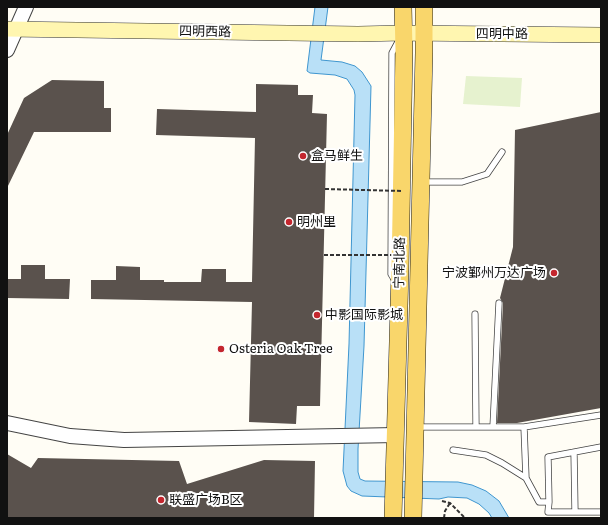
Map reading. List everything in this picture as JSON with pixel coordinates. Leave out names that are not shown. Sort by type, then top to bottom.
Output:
[{"type":"main road","name":"宁南北路","points":[[393,518],[401,255],[404,50],[403,7]]},
{"type":"main road","name":"宁南北路","points":[[413,518],[424,7]]},
{"type":"main road","name":"四明西路","points":[[12,29],[358,34],[403,33]]},
{"type":"main road","name":"四明中路","points":[[403,33],[601,35]]},
{"type":"street","points":[[7,50],[12,29],[26,7]]},
{"type":"street","points":[[7,423],[70,436],[124,440],[396,435]]},
{"type":"lane","points":[[400,288],[391,274],[392,53],[403,33]]},
{"type":"lane","points":[[420,182],[462,182],[487,174],[502,152]]},
{"type":"lane","points":[[419,224],[426,257]]},
{"type":"lane","points":[[493,427],[499,303]]},
{"type":"lane","points":[[475,314],[476,427]]},
{"type":"lane","points":[[416,382],[424,353]]},
{"type":"lane","points":[[416,427],[524,427],[601,415]]},
{"type":"lane","points":[[524,427],[526,478],[539,502],[549,502]]},
{"type":"lane","points":[[601,447],[548,457],[548,512],[601,512]]},
{"type":"lane","points":[[453,450],[486,455],[526,478]]},
{"type":"lane","points":[[574,452],[575,512]]},
{"type":"path","points":[[325,189],[402,191]]},
{"type":"path","points":[[324,255],[401,255]]},
{"type":"path","points":[[442,501],[450,503],[464,518]]},
{"type":"path","points":[[444,518],[445,510],[450,503]]},
{"type":"green space","points":[[466,76],[522,78],[520,107],[463,104]]},
{"type":"water","points":[[315,7],[328,7],[321,60],[342,62],[355,66],[362,72],[371,86],[364,346],[358,449],[358,472],[360,479],[365,481],[458,482],[472,485],[486,491],[499,501],[509,518],[492,518],[489,513],[479,504],[467,498],[448,497],[439,499],[362,496],[351,491],[347,486],[343,471],[349,344],[355,95],[354,90],[347,79],[335,75],[310,73],[307,71]]},
{"type":"building","points":[[52,80],[104,81],[104,108],[111,108],[111,132],[34,132],[7,188],[7,135],[24,98]]},
{"type":"building","name":"明州里","points":[[256,84],[298,85],[298,95],[313,95],[312,113],[327,114],[320,406],[297,406],[296,424],[249,422],[252,302],[91,299],[91,280],[116,280],[116,266],[140,267],[140,280],[164,280],[164,282],[201,282],[202,269],[226,269],[226,282],[252,282],[255,138],[156,135],[157,109],[256,112]]},
{"type":"building","name":"宁波鄞州万达广场","points":[[601,112],[601,408],[517,423],[497,423],[503,303],[500,298],[513,247],[515,130]]},
{"type":"building","points":[[21,265],[45,265],[45,279],[70,279],[69,299],[7,298],[7,279],[21,279]]},
{"type":"building","name":"联盛广场B区","points":[[7,454],[31,468],[38,458],[179,461],[187,484],[264,460],[315,461],[314,518],[7,518]]},
{"type":"place","name":"盒马鲜生","points":[[303,156]]},
{"type":"place","name":"明州里","points":[[289,222]]},
{"type":"place","name":"宁波鄞州万达广场","points":[[554,273]]},
{"type":"place","name":"中影国际影城","points":[[317,315]]},
{"type":"place","name":"Osteria Oak Tree","points":[[221,349]]},
{"type":"place","name":"联盛广场B区","points":[[161,500]]}]
